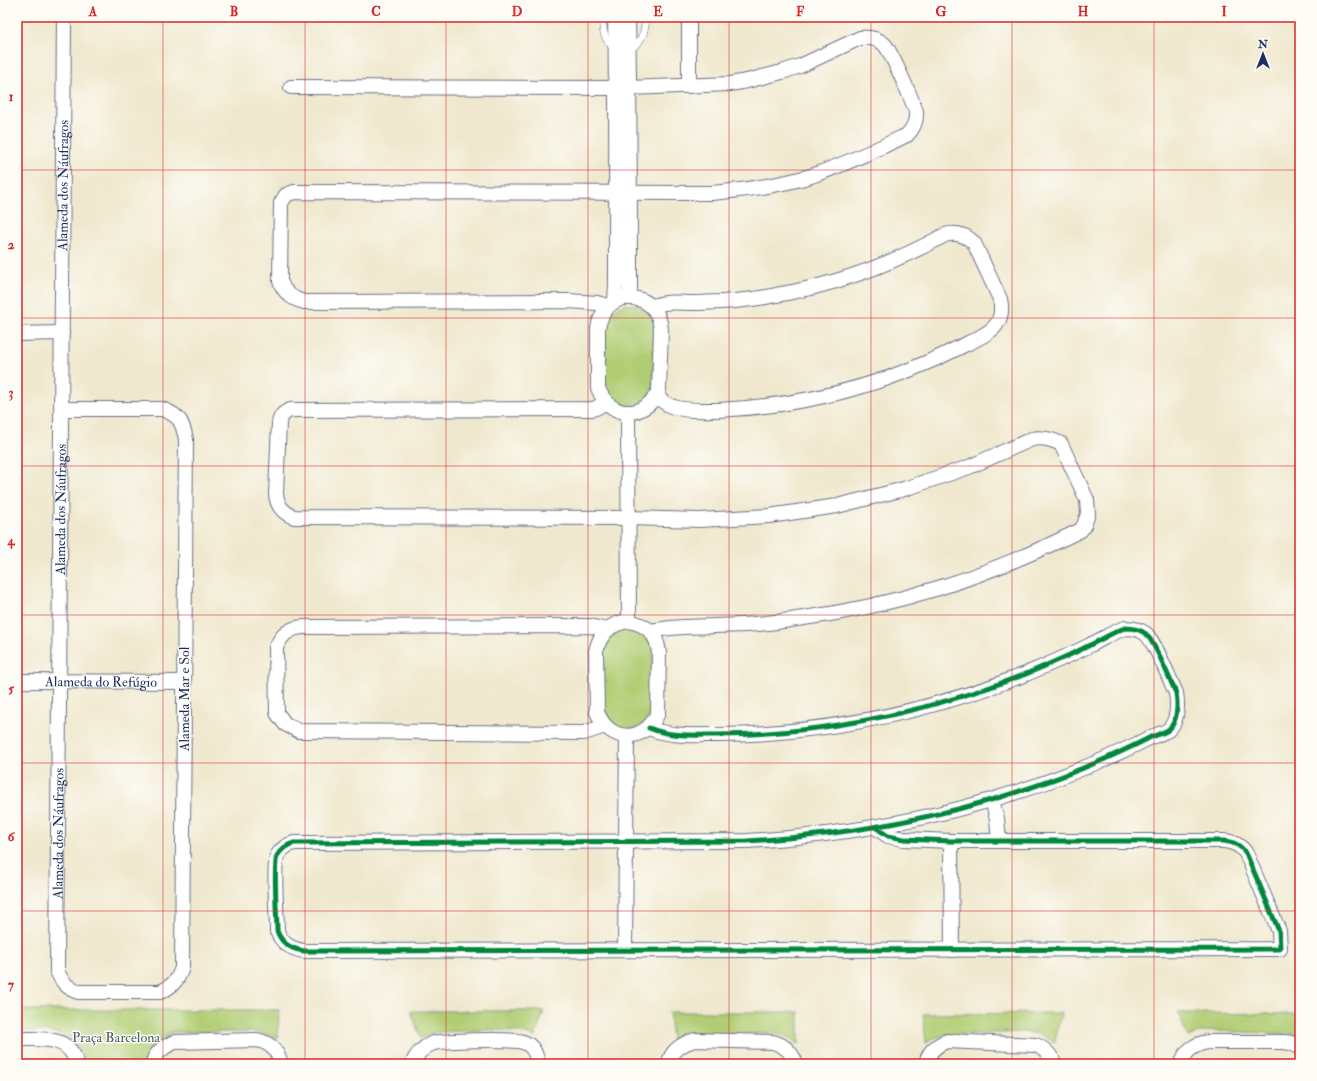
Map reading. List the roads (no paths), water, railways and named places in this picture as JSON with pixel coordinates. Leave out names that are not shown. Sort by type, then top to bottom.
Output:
[{"type":"street","name":"Alameda dos Náufragos","points":[[64,17],[57,971],[62,982],[70,989],[78,992],[160,992]]},
{"type":"street","points":[[615,17],[623,50]]},
{"type":"street","points":[[628,17],[623,50],[622,88],[623,193],[630,298]]},
{"type":"street","points":[[689,17],[689,86]]},
{"type":"street","points":[[291,87],[622,88],[730,84],[764,78],[800,66],[860,38],[866,37],[878,40],[887,48],[914,106],[916,122],[911,131],[907,135],[849,162],[789,182],[750,189],[711,193],[294,192],[286,195],[281,203],[280,281],[288,294],[304,302],[569,301],[611,304]]},
{"type":"street","points":[[611,304],[616,284],[623,193]]},
{"type":"street","points":[[652,308],[665,302],[723,302],[776,296],[801,291],[876,268],[945,235],[951,234],[961,235],[970,239],[974,243],[1000,299],[1001,305],[1000,316],[996,326],[969,343],[925,364],[893,377],[840,393],[782,405],[723,410],[693,410],[674,408],[656,397]]},
{"type":"street","points":[[622,298],[630,298],[639,299],[646,302],[652,308],[657,314],[661,329],[659,390],[656,397],[650,404],[636,411],[628,412],[612,408],[601,396],[598,388],[598,328],[603,312],[611,304],[622,298]]},
{"type":"street","points":[[17,334],[62,333]]},
{"type":"street","points":[[606,402],[592,409],[287,411],[281,416],[279,423],[276,500],[282,510],[294,517],[734,519],[796,513],[871,498],[937,479],[1032,439],[1039,438],[1061,444],[1087,500],[1087,519],[1081,530],[990,571],[927,592],[860,609],[824,616],[752,624],[666,627],[651,631]]},
{"type":"street","name":"Alameda Mar e Sol","points":[[61,409],[162,409],[172,413],[182,423],[186,439],[182,968],[178,978],[170,987],[160,992]]},
{"type":"street","points":[[628,412],[629,621]]},
{"type":"street","points":[[629,621],[641,624],[651,631],[657,642],[659,653],[658,713],[649,728],[635,735],[627,736],[615,733],[605,726],[600,720],[597,712],[596,651],[606,630],[613,625],[629,621]]},
{"type":"street","points":[[605,726],[584,733],[298,731],[285,724],[277,713],[276,648],[288,632],[292,629],[303,627],[590,626],[606,630]]},
{"type":"street","points":[[649,728],[665,733],[690,735],[730,735],[802,730],[849,723],[927,706],[993,686],[1058,660],[1125,628],[1141,631],[1151,640],[1176,693],[1177,700],[1176,714],[1168,730],[1084,768],[1045,783],[992,800],[926,817],[875,827],[819,835],[761,840],[626,842],[294,842],[285,847],[277,857],[276,862],[277,931],[282,941],[298,950],[1280,949],[1279,931],[1246,853],[1234,842],[951,841],[904,839],[888,836],[875,827]]},
{"type":"street","name":"Alameda do Refúgio","points":[[17,681],[184,682]]},
{"type":"street","points":[[625,950],[627,736]]},
{"type":"street","points":[[992,800],[997,819],[999,841]]},
{"type":"street","points":[[951,841],[952,950]]},
{"type":"street","points":[[17,1040],[57,1041],[73,1053],[77,1064]]},
{"type":"street","points":[[153,1064],[153,1061],[159,1051],[169,1044],[181,1041],[257,1040],[263,1041],[273,1047],[277,1052],[281,1064]]},
{"type":"street","points":[[412,1064],[416,1055],[420,1051],[436,1042],[482,1040],[519,1041],[529,1045],[536,1053],[538,1064]]},
{"type":"street","points":[[669,1064],[674,1052],[683,1044],[695,1040],[779,1043],[792,1054],[796,1064]]},
{"type":"street","points":[[926,1064],[932,1050],[947,1041],[1030,1043],[1046,1051],[1054,1064]]},
{"type":"street","points":[[1182,1064],[1183,1058],[1191,1048],[1197,1044],[1208,1042],[1284,1042],[1291,1043],[1300,1048]]},
{"type":"lane","points":[[603,17],[606,37],[612,46],[623,50],[638,44],[644,32],[645,17]]},
{"type":"park label","name":"Praça Barcelona","points":[[116,1037]]}]
